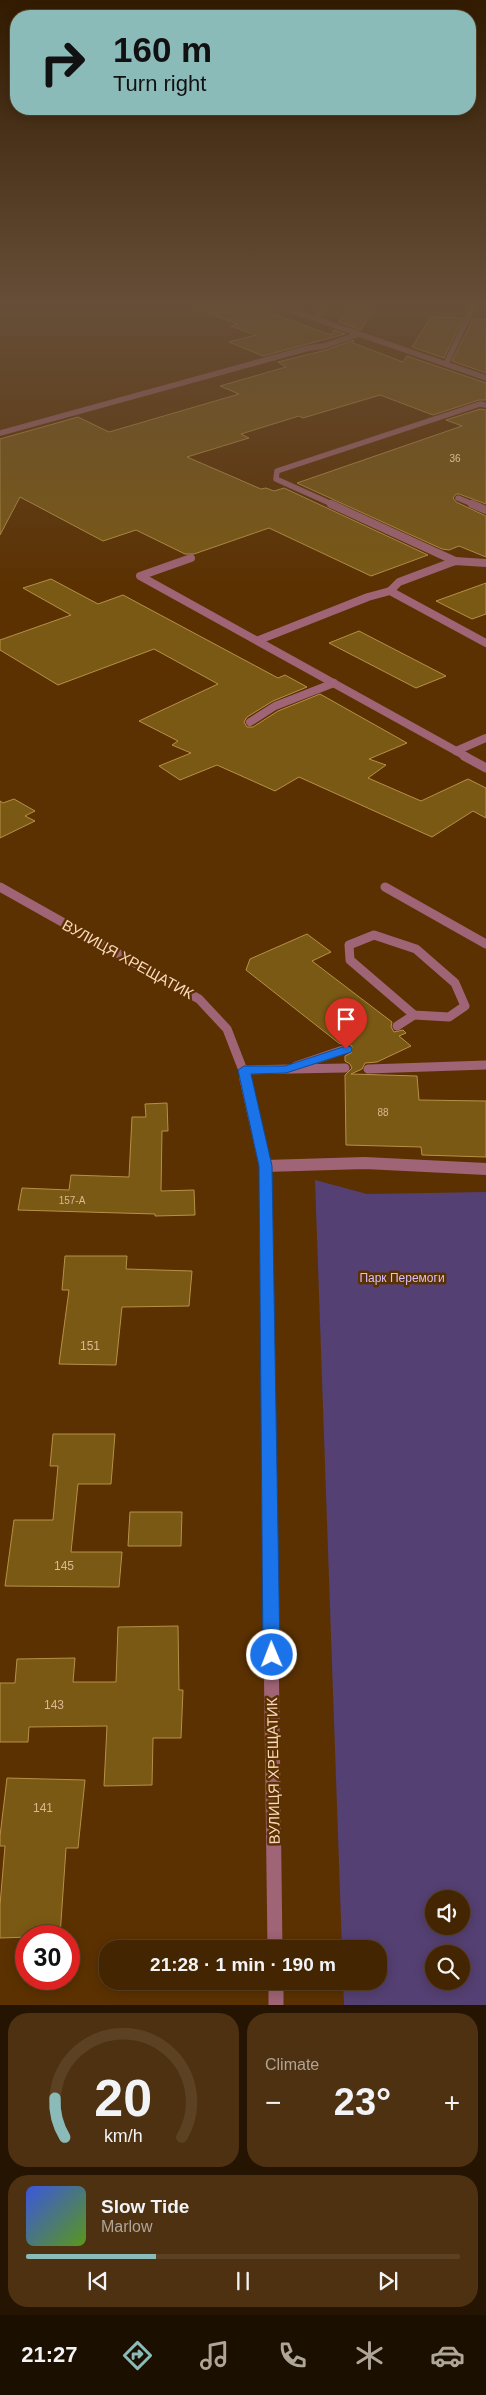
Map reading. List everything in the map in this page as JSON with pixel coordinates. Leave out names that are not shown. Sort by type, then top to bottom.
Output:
[{"type":"street","points":[[0,433],[118,401]]},
{"type":"street","points":[[486,405],[480,404],[277,471],[276,479],[455,561],[486,563]]},
{"type":"street","points":[[458,498],[486,510]]},
{"type":"street","points":[[191,558],[140,576],[259,640],[486,768]]},
{"type":"street","points":[[259,640],[368,596],[390,591],[399,582],[455,561]]},
{"type":"street","points":[[390,591],[486,643]]},
{"type":"street","points":[[250,722],[275,706],[334,683]]},
{"type":"street","points":[[456,751],[486,738]]},
{"type":"street","name":"ВУЛИЦЯ ХРЕЩАТИК","points":[[0,887],[199,999],[226,1029],[244,1070],[265,1166],[275,1940]]},
{"type":"street","points":[[385,887],[486,944]]},
{"type":"street","points":[[397,1026],[414,1015],[449,1017],[465,1006],[455,983],[416,949],[374,935],[350,945],[350,960],[414,1015]]},
{"type":"street","points":[[286,1069],[346,1049]]},
{"type":"street","points":[[368,1069],[486,1064]]},
{"type":"street","points":[[244,1070],[345,1068]]},
{"type":"street","points":[[265,1166],[365,1163],[486,1169]]},
{"type":"street","points":[[276,1990],[276,2005]]},
{"type":"green space","name":"Парк Перемоги","points":[[315,1180],[367,1194],[486,1192],[486,2005],[344,2005],[343,1990],[387,1990],[387,1940],[342,1940]]},
{"type":"building","points":[[217,401],[361,401],[303,418],[299,416],[241,434],[249,438],[187,457],[261,489],[266,488],[274,491],[284,488],[428,555],[371,576],[269,528],[194,554],[185,554],[136,530],[103,541],[20,497],[0,535],[0,439],[78,417],[109,432]]},
{"type":"building","points":[[395,401],[477,401],[433,415]]},
{"type":"building","points":[[480,409],[486,410],[486,504],[459,494],[456,494],[453,498],[456,502],[486,516],[486,557],[459,546],[449,550],[442,549],[297,483],[462,426],[446,420]]},
{"type":"building","points":[[51,579],[98,604],[123,595],[278,678],[285,675],[307,687],[273,701],[247,717],[244,722],[247,727],[253,727],[278,711],[320,694],[407,743],[369,759],[386,765],[368,778],[421,801],[468,779],[486,788],[486,818],[473,811],[432,837],[299,777],[275,791],[217,765],[180,780],[159,766],[191,753],[172,745],[178,741],[139,721],[218,684],[154,649],[58,685],[0,650],[0,640],[71,615],[23,588]]},
{"type":"building","points":[[486,583],[486,614],[472,619],[436,601]]},
{"type":"building","points":[[359,631],[446,676],[416,688],[329,643]]},
{"type":"building","points":[[14,799],[35,811],[25,816],[35,821],[0,838],[0,801],[3,803]]},
{"type":"building","points":[[307,934],[331,952],[312,961],[392,1022],[391,1027],[394,1032],[403,1030],[406,1033],[399,1036],[411,1046],[377,1062],[365,1063],[362,1069],[351,1074],[417,1076],[419,1100],[486,1101],[486,1157],[422,1155],[421,1147],[346,1145],[345,1075],[352,1068],[345,1061],[345,1056],[351,1053],[352,1046],[347,1043],[340,1044],[246,970],[250,959]]},
{"type":"building","points":[[167,1103],[168,1131],[162,1131],[161,1191],[194,1190],[195,1215],[155,1216],[155,1214],[18,1210],[22,1188],[69,1190],[71,1175],[129,1177],[132,1117],[146,1117],[145,1104]]},
{"type":"building","points":[[65,1256],[127,1256],[126,1269],[192,1271],[189,1306],[122,1307],[116,1365],[59,1364],[69,1290],[62,1290]]},
{"type":"building","points":[[53,1434],[115,1434],[111,1484],[78,1484],[71,1552],[122,1552],[119,1587],[5,1586],[14,1520],[53,1520],[58,1466],[50,1466]]},
{"type":"building","points":[[130,1512],[182,1512],[181,1546],[128,1546]]},
{"type":"building","points":[[178,1626],[179,1690],[183,1690],[181,1738],[153,1738],[152,1785],[104,1786],[107,1726],[29,1727],[28,1742],[0,1742],[0,1683],[15,1683],[17,1659],[75,1658],[73,1682],[116,1682],[118,1627]]},
{"type":"building","points":[[7,1778],[85,1780],[78,1848],[66,1848],[61,1925],[15,1925],[15,1938],[0,1938],[0,1905],[5,1846],[0,1846]]},
{"type":"route","points":[[272,1655],[265,1166],[244,1070],[286,1069],[346,1049]]}]
